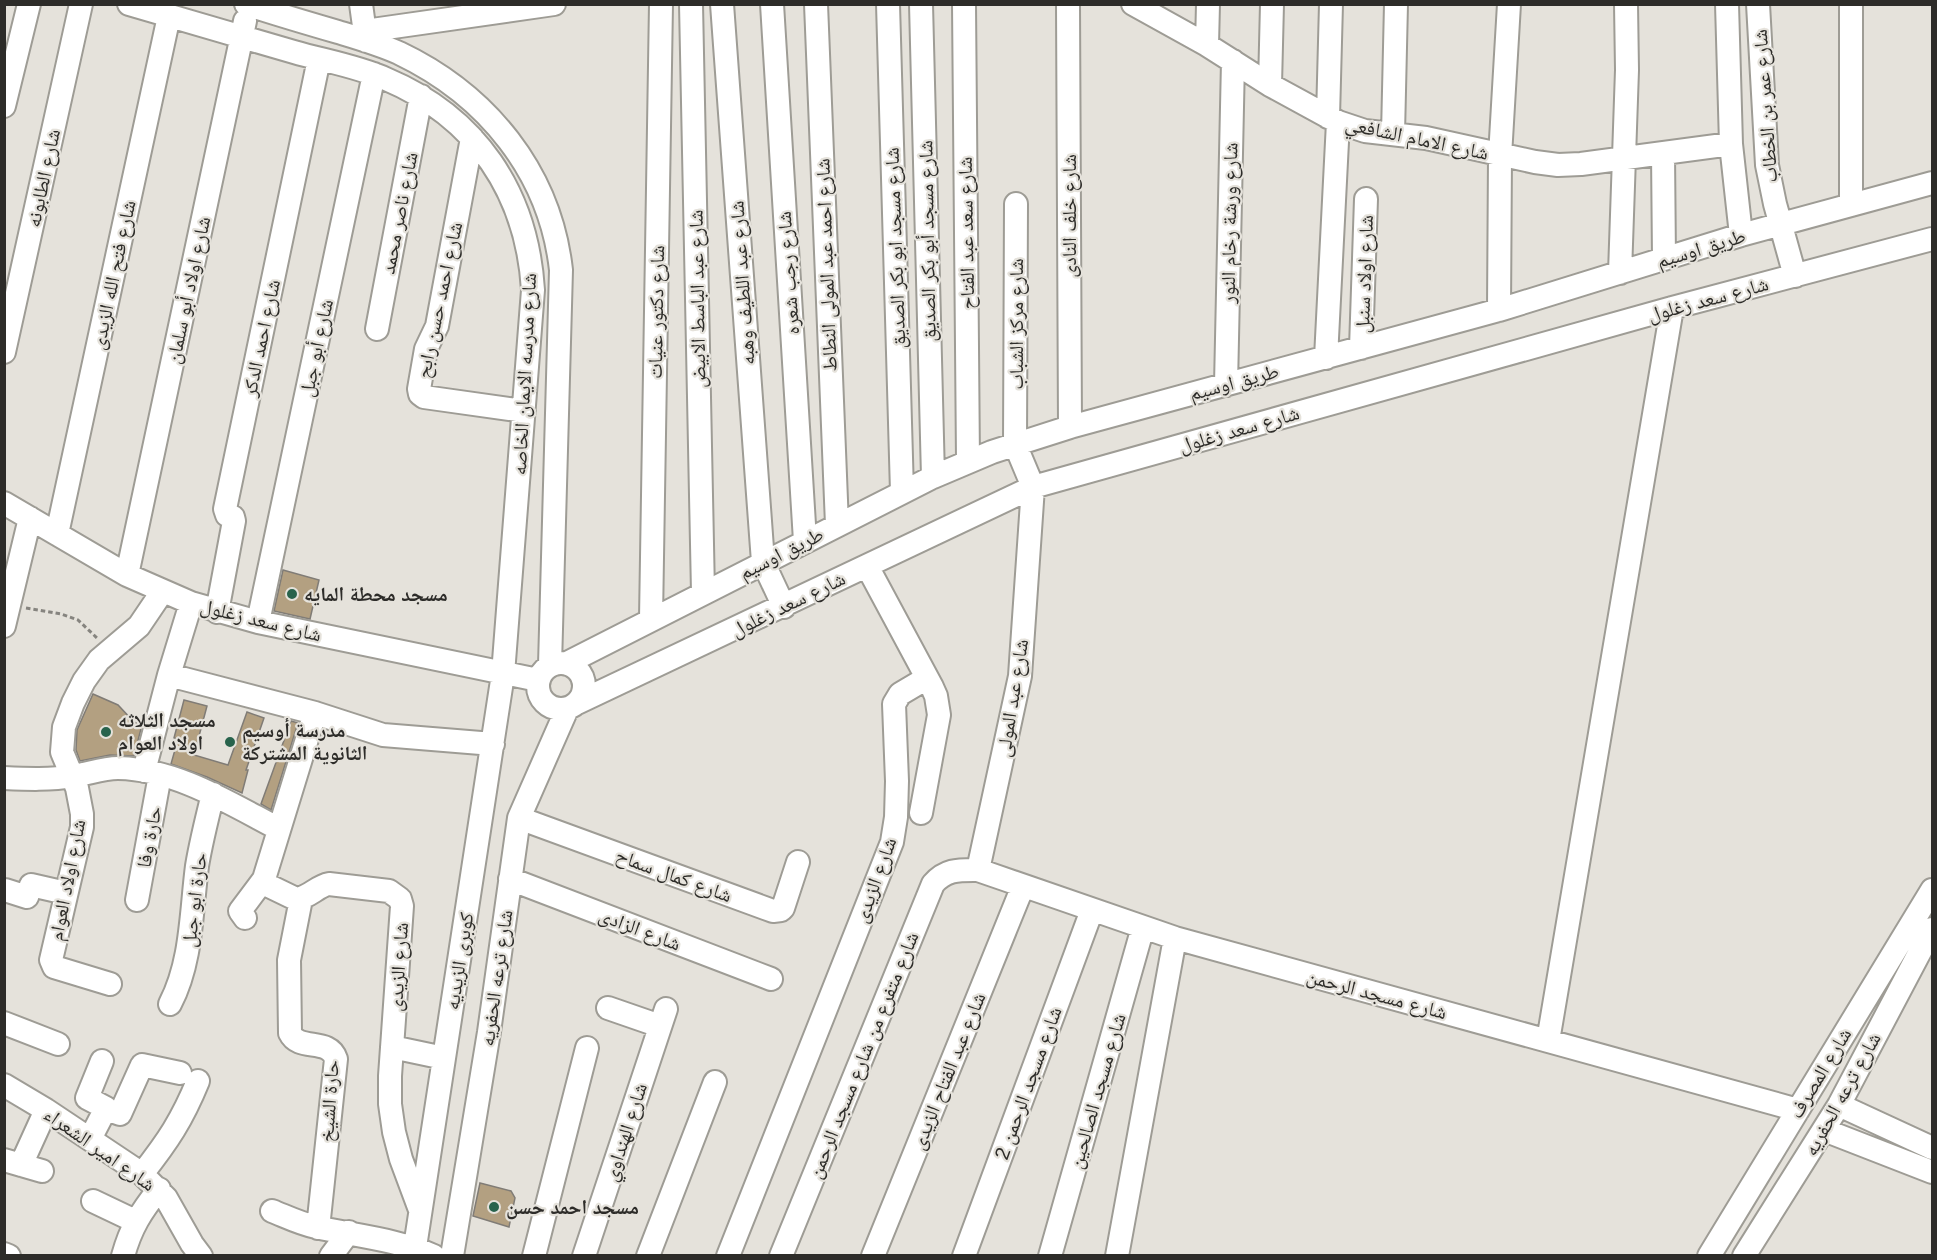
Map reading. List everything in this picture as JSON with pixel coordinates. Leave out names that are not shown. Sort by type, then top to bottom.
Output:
[{"type":"street","points":[[4,106],[28,4]]},
{"type":"street","name":"شارع الطابونه","points":[[4,352],[81,4]]},
{"type":"street","name":"شارع مدرسه الايمان الخاصه","points":[[129,4],[380,76],[422,96],[448,115],[472,138],[487,156],[512,197],[521,219],[529,254],[533,290],[503,674]]},
{"type":"street","points":[[362,4],[366,36],[554,4]]},
{"type":"street","name":"شارع دكتور عنيات","points":[[651,619],[661,4]]},
{"type":"street","name":"شارع عبد الباسط الابيض","points":[[691,4],[702,593]]},
{"type":"street","name":"شارع عبد اللطيف وهبه","points":[[722,4],[763,562]]},
{"type":"street","name":"شارع رجب شعره","points":[[772,4],[805,541]]},
{"type":"street","name":"شارع احمد عبد المولى النطاط","points":[[816,4],[837,525]]},
{"type":"street","name":"شارع مسجد ابو بكر الصديق","points":[[888,4],[902,492]]},
{"type":"street","name":"شارع مسجد أبو بكر الصديق","points":[[921,4],[933,477]]},
{"type":"street","name":"شارع سعد عبد الفتاح","points":[[964,4],[968,461]]},
{"type":"street","name":"شارع خلف النادى","points":[[1068,4],[1070,427]]},
{"type":"street","name":"شارع الامام الشافعي","points":[[1133,4],[1171,14],[1208,45],[1270,85],[1333,120],[1365,131],[1426,138],[1500,156],[1558,165],[1731,144]]},
{"type":"street","points":[[1208,4],[1208,45]]},
{"type":"street","points":[[1270,85],[1272,4]]},
{"type":"street","points":[[1326,358],[1333,120],[1331,4]]},
{"type":"street","points":[[1393,134],[1396,4]]},
{"type":"street","points":[[1499,310],[1500,156],[1509,4]]},
{"type":"street","points":[[1620,273],[1626,4]]},
{"type":"street","name":"شارع عمر بن الخطاب","points":[[1726,4],[1731,144],[1741,235]]},
{"type":"street","name":"شارع عمر بن الخطاب","points":[[1758,4],[1767,165],[1788,250]]},
{"type":"street","points":[[1851,4],[1851,205]]},
{"type":"street","name":"شارع مدرسه الايمان الخاصه","points":[[247,5],[366,36],[449,82],[491,119],[520,155],[545,202],[554,227],[561,270],[552,669]]},
{"type":"street","name":"شارع اولاد أبو سلمان","points":[[127,575],[247,5]]},
{"type":"street","name":"شارع فتح الله الزيدى","points":[[57,534],[169,16]]},
{"type":"street","name":"شارع أبو جبل","points":[[258,622],[380,76],[396,52]]},
{"type":"street","name":"شارع احمد الدكر","points":[[217,612],[234,521],[233,517],[226,515],[225,510],[319,59]]},
{"type":"street","name":"شارع ورشة رخام النور","points":[[1226,384],[1233,61]]},
{"type":"street","name":"شارع ناصر محمد","points":[[377,329],[422,96]]},
{"type":"street","name":"شارع احمد حسن رابح","points":[[472,138],[437,326],[426,349],[419,389],[420,394],[424,397],[524,411]]},
{"type":"street","points":[[1663,153],[1664,259]]},
{"type":"street","name":"طريق اوسيم","points":[[552,669],[902,492],[968,461],[1015,444],[1499,310],[1741,235],[1788,250],[1851,205],[1932,183]]},
{"type":"street","name":"شارع اولاد سنبل","points":[[1361,348],[1366,199]]},
{"type":"street","name":"شارع مركز الشباب","points":[[1015,444],[1016,204]]},
{"type":"street","name":"شارع سعد زغلول","points":[[572,706],[1033,487],[1672,308],[1788,250],[1932,239]]},
{"type":"street","points":[[1548,1041],[1672,308]]},
{"type":"street","points":[[522,434],[557,437]]},
{"type":"street","points":[[1015,444],[1033,487]]},
{"type":"street","name":"شارع عبد المولى","points":[[969,870],[1020,676],[1033,487]]},
{"type":"street","name":"شارع سعد زغلول","points":[[4,503],[127,575],[162,592],[217,612],[503,674],[552,669]]},
{"type":"street","points":[[7,616],[30,518]]},
{"type":"street","points":[[763,562],[784,607]]},
{"type":"street","points":[[867,566],[936,696],[939,715],[921,813]]},
{"type":"street","name":"شارع اولاد العوام","points":[[110,984],[54,967],[52,964],[82,827],[80,801],[62,752],[64,727],[84,681],[99,660],[139,626],[162,592]]},
{"type":"street","name":"حارة وفا","points":[[137,900],[152,773],[169,675],[191,603]]},
{"type":"street","points":[[575,667],[583,678],[584,691],[572,706],[553,708],[538,694],[552,669],[575,667]]},
{"type":"street","name":"كوبرى الزيديه","points":[[415,1251],[503,674]]},
{"type":"street","points":[[169,675],[315,713],[383,735],[493,744]]},
{"type":"street","name":"شارع الزيدى","points":[[728,1256],[892,842],[896,817],[897,781],[894,704],[900,694],[927,678]]},
{"type":"street","name":"شارع ترعه الحفريه","points":[[452,1256],[489,1032],[519,818],[572,706]]},
{"type":"street","points":[[244,918],[240,912],[264,879],[315,713]]},
{"type":"street","points":[[4,778],[72,776],[118,768],[152,773],[213,794],[279,829]]},
{"type":"street","name":"حارة ابو جبل","points":[[170,1004],[185,969],[198,863],[213,794]]},
{"type":"street","name":"شارع كمال سماح","points":[[519,818],[773,911],[783,908],[798,862]]},
{"type":"street","name":"شارع مسجد الرحمن","points":[[969,870],[1175,938],[1798,1110]]},
{"type":"street","name":"شارع متفرع من شارع مسجد الرحمن","points":[[781,1256],[933,884],[940,876],[950,871],[969,870]]},
{"type":"street","points":[[264,879],[267,885],[296,899],[301,899]]},
{"type":"street","name":"شارع الزادى","points":[[510,879],[771,979]]},
{"type":"street","name":"شارع الزيدى","points":[[301,899],[329,884],[389,891],[400,899],[402,906],[390,1104],[401,1160],[421,1211]]},
{"type":"street","points":[[5,890],[27,897],[31,885],[66,893]]},
{"type":"street","name":"شارع عبد الفتاح الزيدى","points":[[873,1256],[1023,886]]},
{"type":"street","name":"شارع المصرف","points":[[1708,1256],[1932,890]]},
{"type":"street","name":"حارة الشيخ","points":[[301,899],[289,960],[290,1033],[297,1042],[330,1048],[336,1059],[318,1228]]},
{"type":"street","name":"شارع مسجد الرحمن 2","points":[[964,1256],[1092,910]]},
{"type":"street","name":"شارع مسجد الصالحين","points":[[1050,1256],[1143,927]]},
{"type":"street","name":"شارع ترعه الحفريه","points":[[1744,1256],[1839,1105],[1932,929]]},
{"type":"street","points":[[1117,1256],[1175,938]]},
{"type":"street","name":"شارع الهنداوي","points":[[584,1256],[663,1018],[608,1008]]},
{"type":"street","points":[[4,1023],[58,1044]]},
{"type":"street","points":[[449,1025],[489,1032]]},
{"type":"street","points":[[392,1047],[444,1058]]},
{"type":"street","points":[[534,1256],[587,1048]]},
{"type":"street","points":[[102,1061],[87,1098],[119,1115],[142,1065],[189,1077],[186,1110],[173,1134],[142,1174]]},
{"type":"street","points":[[648,1256],[715,1082]]},
{"type":"street","name":"شارع امير الشعراء","points":[[4,1085],[142,1174],[166,1198],[201,1256]]},
{"type":"street","points":[[1839,1105],[1932,1148]]},
{"type":"street","points":[[90,1139],[106,1109]]},
{"type":"street","points":[[23,1166],[46,1110]]},
{"type":"street","points":[[1824,1130],[1932,1172]]},
{"type":"street","points":[[123,1256],[135,1221],[159,1189]]},
{"type":"street","points":[[93,1201],[135,1221]]},
{"type":"street","points":[[272,1211],[318,1228],[349,1232],[415,1251]]},
{"type":"street","points":[[331,1256],[349,1232]]},
{"type":"path","points":[[7,616],[61,614],[78,620],[111,649]]},
{"type":"building","name":"مسجد محطة المايه","points":[[283,570],[319,580],[310,619],[274,611]]},
{"type":"building","name":"مسجد الثلاثه اولاد العوام","points":[[93,694],[118,705],[134,722],[142,725],[134,756],[110,755],[80,761],[76,750],[77,730]]},
{"type":"building","points":[[184,700],[207,706],[194,755],[228,765],[247,712],[264,718],[246,770],[248,770],[242,793],[171,764],[178,739],[174,738]]},
{"type":"building","points":[[291,721],[298,723],[271,810],[261,804]]},
{"type":"building","name":"مسجد احمد حسن","points":[[480,1183],[511,1191],[515,1198],[509,1227],[473,1216]]},
{"type":"place","name":"مسجد محطة المايه","points":[[292,594]]},
{"type":"place","name":"مسجد الثلاثه اولاد العوام","points":[[106,732]]},
{"type":"place","name":"مدرسة أوسيم الثانوية المشتركة","points":[[230,742]]},
{"type":"place","name":"مسجد احمد حسن","points":[[494,1207]]}]
